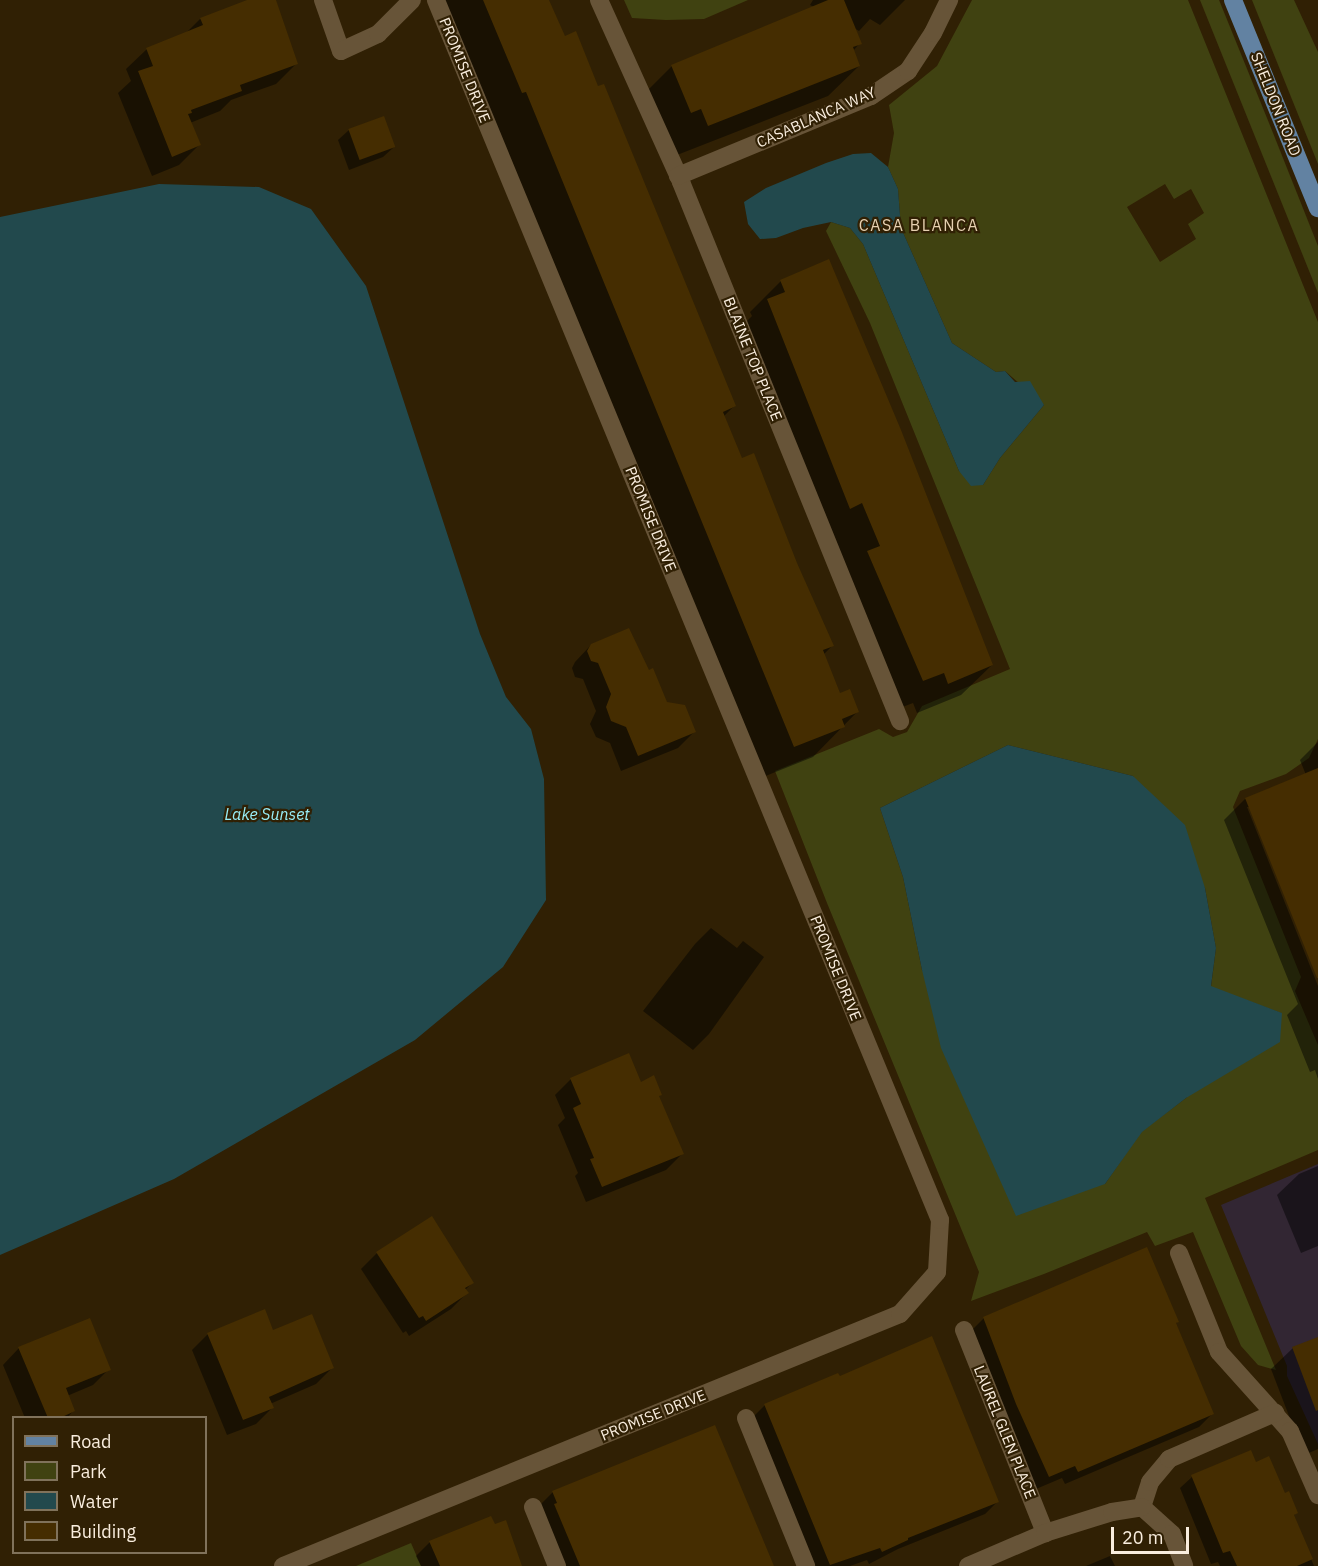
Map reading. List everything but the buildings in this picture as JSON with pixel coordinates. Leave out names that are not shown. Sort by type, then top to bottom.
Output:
[{"type":"main road","name":"SHELDON ROAD","points":[[1233,0],[1318,208]]},
{"type":"street","points":[[323,0],[341,51],[378,34],[412,0]]},
{"type":"street","name":"PROMISE DRIVE","points":[[283,1566],[900,1314],[938,1272],[940,1220],[436,0]]},
{"type":"street","name":"BLAINE TOP PLACE","points":[[599,0],[678,176],[900,721]]},
{"type":"street","name":"CASABLANCA WAY","points":[[678,176],[871,96],[908,71],[933,33],[949,0]]},
{"type":"street","points":[[1179,1253],[1219,1352],[1290,1431],[1318,1495]]},
{"type":"street","name":"LAUREL GLEN PLACE","points":[[964,1330],[1045,1533]]},
{"type":"street","points":[[1142,1507],[1150,1482],[1169,1459],[1275,1413]]},
{"type":"street","points":[[746,1419],[806,1566]]},
{"type":"street","points":[[533,1507],[557,1566]]},
{"type":"street","points":[[968,1566],[1045,1533],[1112,1512],[1142,1507]]},
{"type":"street","points":[[1142,1507],[1172,1534],[1184,1566]]},
{"type":"shaded area","points":[[1318,1164],[1318,1444],[1287,1376],[1287,1366],[1221,1205]]},
{"type":"green space","points":[[624,0],[748,0],[704,19],[666,20],[632,18]]},
{"type":"green space","points":[[972,0],[1188,0],[1318,322],[1318,739],[1309,758],[1286,774],[1240,791],[1233,807],[1301,977],[1295,991],[1318,1045],[1318,1150],[1205,1198],[1276,1370],[1258,1365],[1241,1346],[1193,1232],[1155,1246],[1147,1232],[971,1301],[979,1272],[775,771],[879,729],[893,737],[907,732],[922,706],[1010,669],[870,323],[826,231],[831,222],[850,228],[863,244],[959,471],[983,485],[1000,458],[1044,405],[1005,371],[996,372],[952,343],[901,228],[898,189],[888,167],[894,133],[889,105],[937,66]],"holes":[[[1165,184],[1174,199],[1191,189],[1204,213],[1188,224],[1196,239],[1160,262],[1127,207]],[[1008,745],[1133,776],[1205,888],[1216,948],[1211,987],[1281,1013],[1186,1098],[1141,1132],[1105,1184],[922,970],[903,877],[880,808]]]},
{"type":"green space","points":[[1200,0],[1219,0],[1269,123],[1318,246],[1318,293]]},
{"type":"green space","points":[[1252,0],[1294,0],[1318,52],[1318,164]]},
{"type":"green space","points":[[411,1543],[421,1566],[356,1566]]},
{"type":"water","points":[[871,153],[888,167],[898,189],[901,228],[952,343],[996,372],[1005,371],[1015,382],[1030,381],[1044,405],[1000,458],[983,485],[971,486],[959,471],[863,244],[850,228],[831,222],[803,228],[776,238],[760,239],[748,224],[744,202],[766,188],[853,154]]},
{"type":"water","name":"Lake Sunset","points":[[159,184],[259,187],[311,209],[366,286],[480,634],[506,697],[531,729],[544,779],[546,900],[503,967],[415,1040],[174,1179],[0,1255],[0,217]]},
{"type":"water","points":[[1008,745],[1133,776],[1185,825],[1205,888],[1216,948],[1211,986],[1282,1013],[1280,1042],[1186,1098],[1142,1132],[1105,1184],[1016,1216],[941,1048],[903,877],[880,808]]},
{"type":"district","name":"CASA BLANCA","points":[[919,225]]}]
